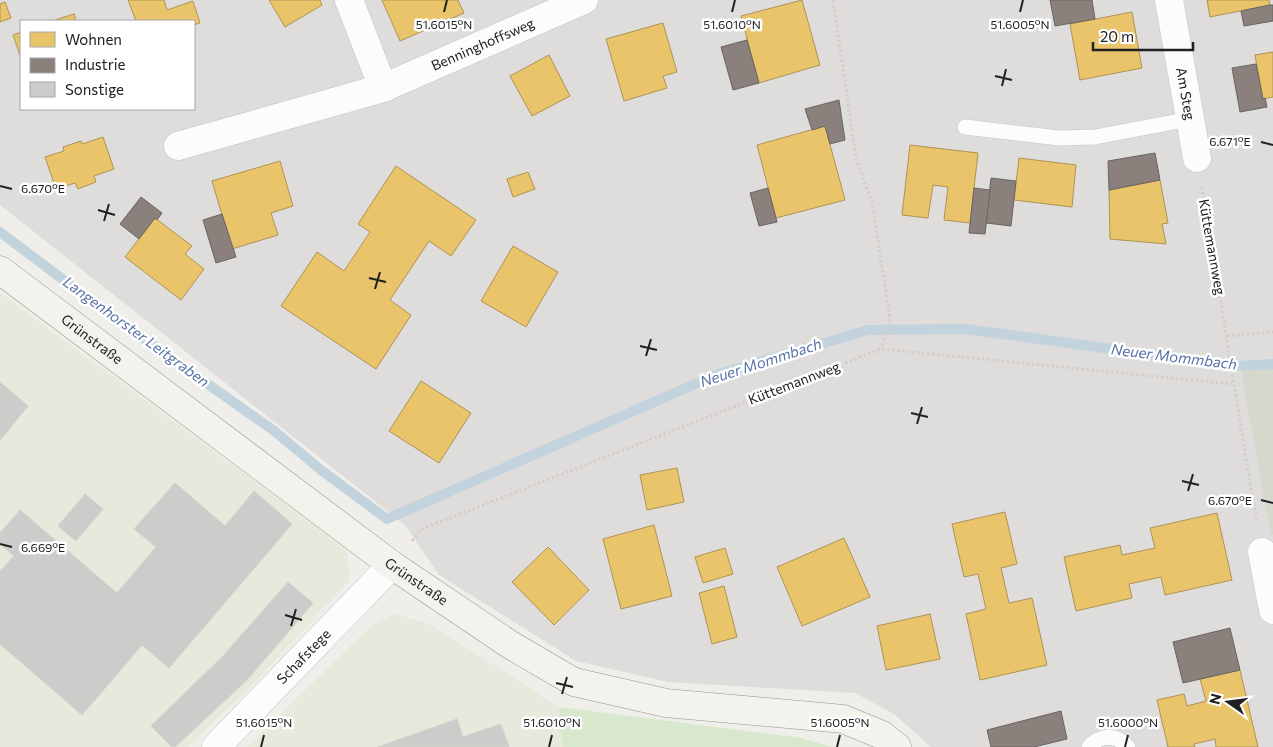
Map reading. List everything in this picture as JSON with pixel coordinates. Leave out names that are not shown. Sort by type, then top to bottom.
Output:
[{"type":"street","points":[[349,0],[383,88]]},
{"type":"street","name":"Benninghoffsweg","points":[[178,146],[383,88],[584,0]]},
{"type":"street","name":"Am Steg","points":[[1168,0],[1197,158]]},
{"type":"street","name":"Grünstraße","points":[[0,270],[392,565],[509,644],[574,682],[666,703],[843,719],[882,735],[897,747]]},
{"type":"street","points":[[1262,552],[1273,610]]},
{"type":"street","name":"Schafstege","points":[[216,747],[392,565]]},
{"type":"lane","points":[[965,127],[1059,138],[1095,137],[1190,119]]},
{"type":"lane","points":[[1089,747],[1095,741],[1109,737],[1123,741],[1128,747]]},
{"type":"path","points":[[832,0],[856,158],[872,203],[890,318],[881,349]]},
{"type":"path","name":"Küttemannweg","points":[[1197,158],[1227,336],[1232,384],[1262,552]]},
{"type":"path","points":[[1227,336],[1273,332]]},
{"type":"path","name":"Küttemannweg","points":[[392,565],[422,528],[881,349],[1232,384]]},
{"type":"shaded area","points":[[0,0],[1273,0],[1273,747],[931,747],[894,714],[855,693],[668,682],[576,661],[439,575],[405,525],[0,205]]},
{"type":"shaded area","points":[[0,293],[347,550],[350,580],[251,686],[188,747],[0,747]]},
{"type":"shaded area","points":[[1273,368],[1273,535],[1271,535],[1241,370]]},
{"type":"shaded area","points":[[395,614],[430,624],[559,707],[563,747],[247,747],[372,625]]},
{"type":"green space","points":[[559,707],[801,738],[831,747],[563,747]]},
{"type":"building: Wohnen","points":[[128,0],[164,0],[167,10],[193,1],[200,23],[195,25],[195,20],[136,20]]},
{"type":"building: Wohnen","points":[[269,0],[320,0],[322,5],[285,27]]},
{"type":"building: Wohnen","points":[[382,0],[458,0],[464,13],[400,41]]},
{"type":"building: Wohnen","points":[[802,0],[820,65],[759,83],[741,16]]},
{"type":"building: Wohnen","points":[[1207,0],[1269,0],[1270,5],[1210,17]]},
{"type":"building: Wohnen","points":[[5,2],[11,18],[0,22],[0,4]]},
{"type":"building: Wohnen","points":[[1132,12],[1142,68],[1080,80],[1070,24]]},
{"type":"building: Wohnen","points":[[74,14],[76,20],[55,20]]},
{"type":"building: Wohnen","points":[[663,23],[677,72],[663,76],[667,88],[624,101],[606,39]]},
{"type":"building: Wohnen","points":[[20,32],[20,55],[13,35]]},
{"type":"building: Wohnen","points":[[1273,52],[1273,97],[1263,99],[1255,55]]},
{"type":"building: Wohnen","points":[[549,55],[570,96],[532,116],[510,76]]},
{"type":"building: Wohnen","points":[[825,126],[845,200],[776,218],[757,145]]},
{"type":"building: Wohnen","points":[[103,137],[114,169],[94,176],[96,182],[78,189],[75,183],[56,189],[45,157],[64,151],[63,147],[81,141],[82,144]]},
{"type":"building: Wohnen","points":[[910,145],[978,153],[970,223],[944,220],[948,187],[933,185],[928,218],[902,215]]},
{"type":"building: Wohnen","points":[[1019,158],[1076,165],[1072,207],[1014,200]]},
{"type":"building: Wohnen","points":[[280,161],[293,206],[271,213],[278,235],[232,249],[212,181]]},
{"type":"building: Wohnen","points":[[396,166],[476,220],[451,256],[429,241],[390,300],[411,315],[376,369],[281,306],[317,252],[344,271],[370,232],[358,224]]},
{"type":"building: Wohnen","points":[[528,172],[535,189],[513,197],[507,179]]},
{"type":"building: Wohnen","points":[[1160,180],[1168,223],[1162,224],[1166,244],[1110,239],[1109,190]]},
{"type":"building: Wohnen","points":[[155,218],[192,246],[185,254],[204,269],[181,300],[125,257]]},
{"type":"building: Wohnen","points":[[513,246],[558,272],[526,327],[481,301]]},
{"type":"building: Wohnen","points":[[421,381],[471,413],[439,463],[389,431]]},
{"type":"building: Wohnen","points":[[677,468],[684,502],[647,510],[640,475]]},
{"type":"building: Wohnen","points":[[1005,512],[1017,564],[1001,568],[1009,603],[1032,598],[1047,665],[980,680],[966,614],[986,609],[978,574],[964,577],[952,524]]},
{"type":"building: Wohnen","points":[[1217,513],[1232,580],[1165,595],[1161,577],[1129,584],[1132,598],[1076,611],[1064,557],[1120,545],[1122,555],[1155,548],[1150,528]]},
{"type":"building: Wohnen","points":[[654,525],[672,596],[621,609],[603,539]]},
{"type":"building: Wohnen","points":[[844,538],[870,597],[802,626],[777,567]]},
{"type":"building: Wohnen","points":[[548,547],[589,590],[554,625],[512,582]]},
{"type":"building: Wohnen","points":[[725,548],[733,574],[703,583],[695,557]]},
{"type":"building: Wohnen","points":[[724,586],[737,637],[712,644],[699,593]]},
{"type":"building: Wohnen","points":[[930,614],[940,659],[886,670],[877,626]]},
{"type":"building: Wohnen","points":[[1240,670],[1258,747],[1216,747],[1215,739],[1194,744],[1195,747],[1168,747],[1157,700],[1184,694],[1187,706],[1206,701],[1200,679]]},
{"type":"building: Industrie","points":[[1050,0],[1092,0],[1095,19],[1055,26]]},
{"type":"building: Industrie","points":[[1273,5],[1273,21],[1244,26],[1241,11]]},
{"type":"building: Industrie","points":[[747,40],[759,83],[733,90],[721,47]]},
{"type":"building: Industrie","points":[[1256,64],[1263,99],[1265,98],[1267,107],[1240,112],[1232,68]]},
{"type":"building: Industrie","points":[[839,100],[845,140],[830,144],[825,126],[812,130],[805,109]]},
{"type":"building: Industrie","points":[[1155,153],[1160,180],[1109,190],[1108,161]]},
{"type":"building: Industrie","points":[[991,178],[1016,181],[1011,226],[986,223]]},
{"type":"building: Industrie","points":[[768,188],[777,222],[759,226],[750,193]]},
{"type":"building: Industrie","points":[[974,188],[990,190],[985,234],[969,233]]},
{"type":"building: Industrie","points":[[141,197],[162,213],[157,220],[155,218],[139,239],[120,224]]},
{"type":"building: Industrie","points":[[222,214],[236,257],[216,263],[203,220]]},
{"type":"building: Industrie","points":[[1230,628],[1240,670],[1183,683],[1173,642]]},
{"type":"building: Industrie","points":[[1061,711],[1067,739],[1034,747],[991,747],[987,730]]},
{"type":"building: Sonstige","points":[[0,382],[28,406],[0,440]]},
{"type":"building: Sonstige","points":[[175,483],[225,526],[254,491],[292,524],[169,668],[142,645],[82,715],[0,644],[0,571],[14,556],[0,544],[0,533],[20,510],[117,593],[156,547],[134,529]]},
{"type":"building: Sonstige","points":[[85,494],[103,509],[76,541],[58,526]]},
{"type":"building: Sonstige","points":[[288,582],[313,603],[248,679],[175,747],[172,747],[151,726],[223,656]]},
{"type":"building: Sonstige","points":[[457,719],[463,737],[501,724],[509,747],[378,747]]},
{"type":"waterway","name":"Neuer Mommbach","points":[[0,232],[110,315],[273,430],[321,470],[387,519],[718,374],[868,330],[966,329],[1236,366],[1273,364]]},
{"type":"water label","name":"Langenhorster Leitgraben","points":[[136,332]]}]
